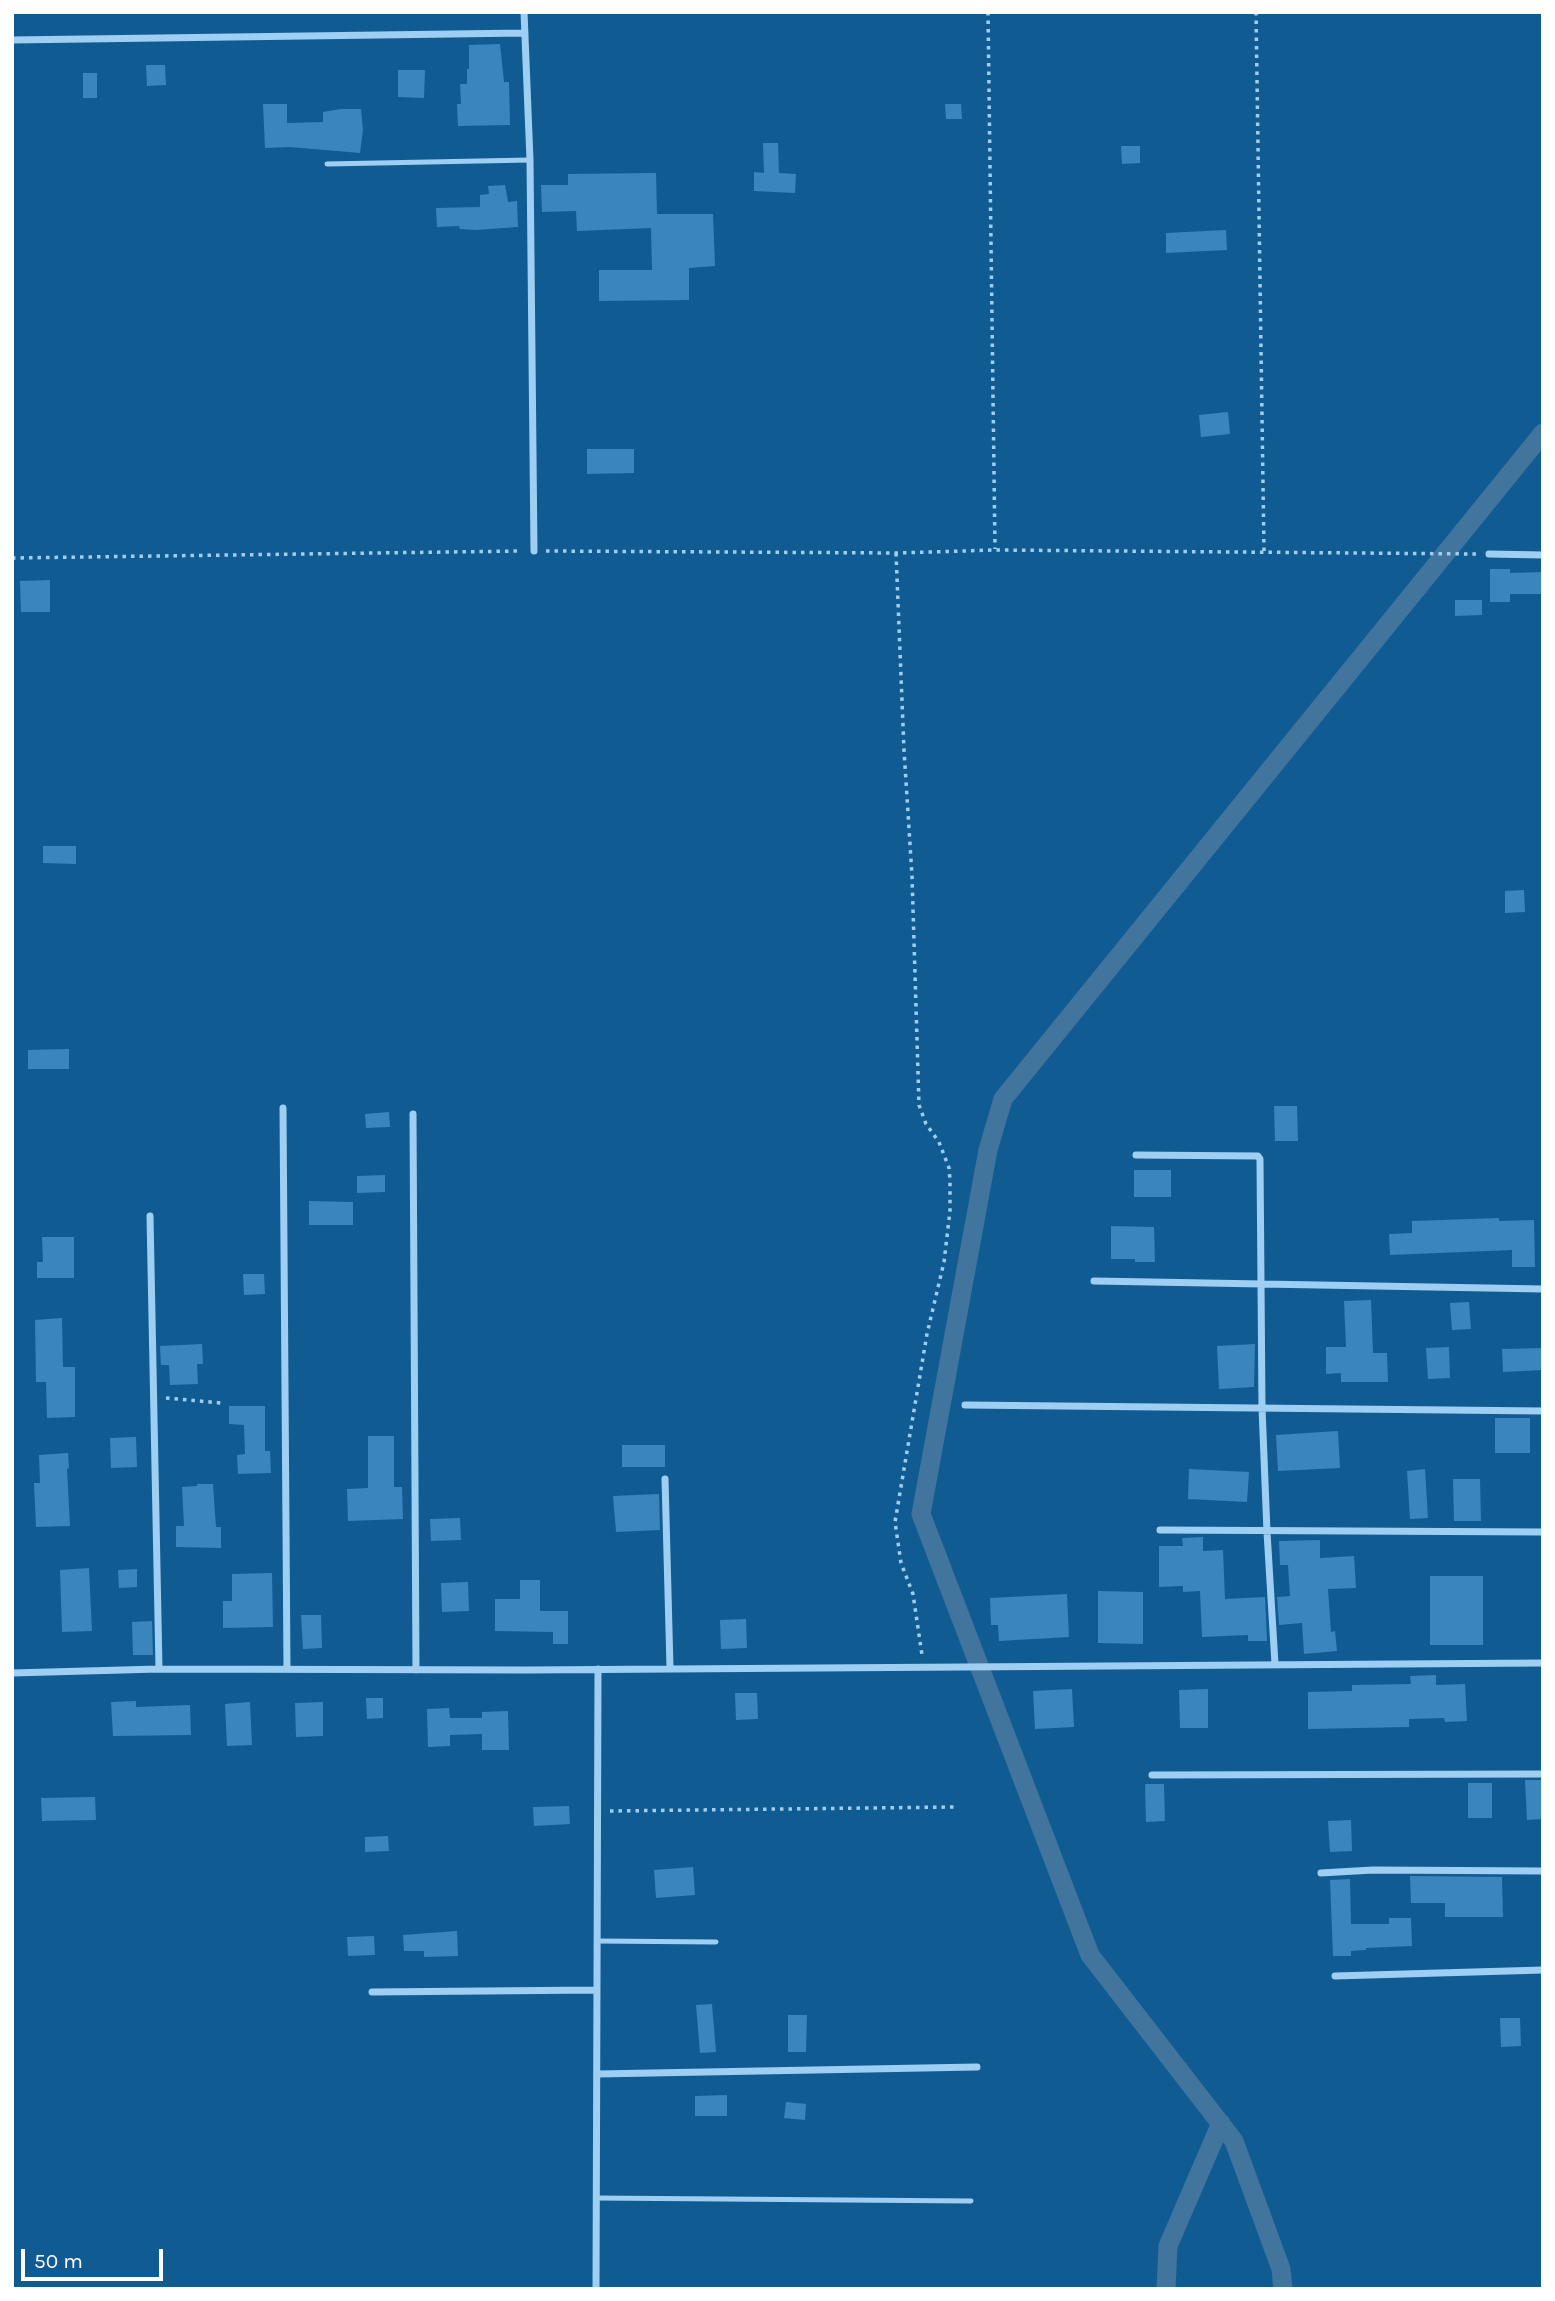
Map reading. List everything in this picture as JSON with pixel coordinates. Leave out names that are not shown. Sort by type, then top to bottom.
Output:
[{"type":"street","points":[[524,12],[530,160],[534,551]]},
{"type":"street","points":[[12,40],[525,33]]},
{"type":"street","points":[[1489,554],[1543,555]]},
{"type":"street","points":[[283,1108],[287,1669]]},
{"type":"street","points":[[413,1114],[415,1670]]},
{"type":"street","points":[[1136,1155],[1258,1156],[1262,1188],[1260,1284],[1266,1532],[1275,1664]]},
{"type":"street","points":[[150,1216],[159,1669]]},
{"type":"street","points":[[1094,1282],[1543,1289]]},
{"type":"street","points":[[965,1405],[1543,1411]]},
{"type":"street","points":[[665,1479],[670,1668]]},
{"type":"street","points":[[1160,1530],[1543,1532]]},
{"type":"street","points":[[12,1673],[159,1669],[415,1670],[1543,1663]]},
{"type":"street","points":[[596,2289],[598,1669]]},
{"type":"street","points":[[1152,1775],[1543,1774]]},
{"type":"street","points":[[1321,1873],[1373,1870],[1543,1871]]},
{"type":"street","points":[[1335,1976],[1543,1970]]},
{"type":"street","points":[[372,1992],[597,1990]]},
{"type":"street","points":[[597,2074],[977,2067]]},
{"type":"lane","points":[[327,164],[530,160]]},
{"type":"lane","points":[[597,1941],[716,1942]]},
{"type":"lane","points":[[596,2199],[971,2201]]},
{"type":"path","points":[[988,12],[995,550]]},
{"type":"path","points":[[1256,12],[1264,551]]},
{"type":"path","points":[[12,558],[534,551],[896,554],[995,550],[1489,554]]},
{"type":"path","points":[[896,554],[912,876],[919,1105],[926,1124],[939,1142],[949,1168],[950,1180],[950,1211],[944,1262],[927,1334],[895,1522],[901,1563],[913,1594],[924,1667]]},
{"type":"path","points":[[154,1397],[221,1403]]},
{"type":"path","points":[[597,1811],[954,1808]]},
{"type":"building","points":[[500,44],[504,82],[509,82],[510,125],[458,126],[457,104],[461,104],[460,84],[467,84],[469,45]]},
{"type":"building","points":[[146,65],[165,65],[166,85],[147,86]]},
{"type":"building","points":[[398,70],[425,70],[424,98],[398,97]]},
{"type":"building","points":[[83,73],[97,73],[97,98],[83,98]]},
{"type":"building","points":[[263,104],[287,104],[287,123],[323,122],[323,112],[361,109],[363,130],[360,153],[290,147],[265,148]]},
{"type":"building","points":[[945,104],[961,104],[962,119],[946,119]]},
{"type":"building","points":[[763,143],[778,143],[779,173],[796,174],[795,193],[754,191],[754,172],[764,173]]},
{"type":"building","points":[[1121,146],[1140,146],[1140,163],[1122,164]]},
{"type":"building","points":[[656,173],[657,214],[713,214],[715,266],[689,268],[689,300],[599,301],[599,270],[652,270],[651,228],[577,231],[576,211],[542,212],[541,185],[568,185],[568,174]]},
{"type":"building","points":[[505,185],[508,202],[517,201],[518,227],[476,230],[460,229],[459,226],[437,227],[436,208],[480,207],[480,195],[489,194],[488,186]]},
{"type":"building","points":[[1226,230],[1227,250],[1166,253],[1166,233]]},
{"type":"building","points":[[1228,412],[1230,434],[1201,437],[1199,415]]},
{"type":"building","points":[[587,449],[634,449],[634,473],[587,474]]},
{"type":"building","points":[[1490,569],[1510,569],[1510,573],[1543,572],[1543,594],[1510,594],[1510,602],[1490,602]]},
{"type":"building","points":[[50,580],[50,612],[21,612],[20,581]]},
{"type":"building","points":[[1455,600],[1482,600],[1482,615],[1455,616]]},
{"type":"building","points":[[43,846],[76,846],[76,864],[43,863]]},
{"type":"building","points":[[1524,890],[1525,912],[1505,913],[1505,891]]},
{"type":"building","points":[[69,1049],[69,1069],[28,1069],[28,1050]]},
{"type":"building","points":[[1274,1106],[1297,1106],[1298,1141],[1275,1141]]},
{"type":"building","points":[[389,1112],[390,1127],[366,1128],[365,1114]]},
{"type":"building","points":[[1134,1170],[1171,1170],[1171,1197],[1134,1197]]},
{"type":"building","points":[[385,1175],[385,1192],[357,1193],[357,1176]]},
{"type":"building","points":[[309,1201],[353,1202],[353,1225],[309,1225]]},
{"type":"building","points":[[1499,1218],[1499,1221],[1534,1220],[1535,1267],[1512,1267],[1512,1250],[1390,1255],[1389,1234],[1412,1233],[1412,1221]]},
{"type":"building","points":[[1111,1226],[1154,1227],[1155,1262],[1111,1259]]},
{"type":"building","points":[[42,1237],[74,1237],[74,1278],[37,1278],[37,1262],[43,1262]]},
{"type":"building","points":[[243,1274],[264,1274],[265,1294],[244,1295]]},
{"type":"building","points":[[1371,1300],[1373,1353],[1387,1353],[1388,1382],[1341,1382],[1341,1373],[1326,1374],[1326,1347],[1346,1347],[1344,1301]]},
{"type":"building","points":[[1469,1302],[1471,1329],[1452,1330],[1450,1303]]},
{"type":"building","points":[[62,1318],[63,1367],[75,1367],[75,1417],[47,1418],[46,1382],[36,1382],[35,1320]]},
{"type":"building","points":[[202,1344],[203,1364],[197,1364],[198,1384],[170,1385],[169,1365],[161,1365],[160,1346]]},
{"type":"building","points":[[1255,1344],[1254,1387],[1219,1389],[1217,1346]]},
{"type":"building","points":[[1449,1347],[1450,1378],[1428,1379],[1426,1348]]},
{"type":"building","points":[[1543,1348],[1543,1370],[1503,1372],[1502,1349]]},
{"type":"building","points":[[229,1406],[265,1406],[265,1451],[270,1451],[271,1473],[238,1474],[237,1455],[245,1454],[244,1425],[229,1424]]},
{"type":"building","points":[[1495,1418],[1530,1418],[1530,1453],[1495,1453]]},
{"type":"building","points":[[1338,1431],[1340,1468],[1278,1471],[1276,1435]]},
{"type":"building","points":[[368,1436],[394,1436],[394,1487],[402,1487],[403,1519],[348,1521],[347,1489],[368,1488]]},
{"type":"building","points":[[136,1437],[137,1467],[111,1468],[110,1438]]},
{"type":"building","points":[[622,1445],[665,1445],[665,1467],[622,1467]]},
{"type":"building","points":[[68,1453],[70,1526],[36,1527],[34,1483],[40,1483],[39,1455]]},
{"type":"building","points":[[1189,1469],[1249,1472],[1247,1502],[1188,1499]]},
{"type":"building","points":[[1425,1469],[1428,1518],[1410,1519],[1407,1471]]},
{"type":"building","points":[[1453,1479],[1480,1479],[1481,1521],[1454,1521]]},
{"type":"building","points":[[213,1484],[216,1527],[221,1527],[221,1548],[176,1547],[176,1526],[184,1526],[182,1487]]},
{"type":"building","points":[[659,1494],[660,1530],[616,1532],[613,1496]]},
{"type":"building","points":[[460,1518],[461,1540],[431,1541],[430,1519]]},
{"type":"building","points":[[1203,1537],[1203,1551],[1223,1550],[1225,1599],[1265,1597],[1267,1641],[1248,1641],[1248,1635],[1202,1637],[1200,1591],[1183,1592],[1183,1586],[1159,1587],[1159,1546],[1183,1546],[1182,1538]]},
{"type":"building","points":[[1320,1540],[1320,1558],[1354,1556],[1356,1588],[1328,1589],[1331,1632],[1335,1631],[1337,1651],[1304,1654],[1302,1623],[1279,1625],[1277,1597],[1290,1596],[1288,1565],[1280,1565],[1279,1541]]},
{"type":"building","points":[[89,1568],[92,1631],[62,1632],[60,1570]]},
{"type":"building","points":[[137,1569],[137,1587],[119,1588],[118,1570]]},
{"type":"building","points":[[272,1573],[273,1627],[223,1628],[223,1601],[232,1601],[232,1574]]},
{"type":"building","points":[[1430,1576],[1483,1576],[1483,1645],[1430,1645]]},
{"type":"building","points":[[520,1580],[540,1580],[540,1611],[568,1611],[568,1644],[553,1644],[553,1632],[495,1631],[495,1599],[520,1599]]},
{"type":"building","points":[[468,1582],[469,1611],[442,1612],[441,1583]]},
{"type":"building","points":[[1098,1591],[1143,1592],[1143,1644],[1098,1643]]},
{"type":"building","points":[[1067,1594],[1069,1637],[999,1641],[998,1625],[991,1625],[990,1598]]},
{"type":"building","points":[[301,1615],[321,1615],[322,1648],[303,1649]]},
{"type":"building","points":[[746,1619],[747,1648],[721,1649],[720,1620]]},
{"type":"building","points":[[152,1621],[153,1655],[133,1655],[132,1622]]},
{"type":"building","points":[[1436,1675],[1436,1685],[1465,1684],[1467,1721],[1445,1722],[1444,1718],[1409,1719],[1409,1727],[1308,1729],[1308,1692],[1352,1691],[1352,1685],[1411,1684],[1410,1676]]},
{"type":"building","points":[[1072,1689],[1074,1727],[1035,1729],[1033,1691]]},
{"type":"building","points":[[1208,1689],[1208,1728],[1180,1728],[1179,1690]]},
{"type":"building","points":[[735,1693],[757,1693],[758,1719],[736,1720]]},
{"type":"building","points":[[366,1698],[383,1698],[383,1718],[367,1719]]},
{"type":"building","points":[[136,1701],[136,1707],[190,1705],[191,1735],[113,1736],[111,1702]]},
{"type":"building","points":[[250,1702],[252,1745],[227,1746],[225,1704]]},
{"type":"building","points":[[323,1702],[323,1736],[296,1737],[295,1703]]},
{"type":"building","points":[[449,1708],[450,1718],[482,1718],[482,1712],[508,1711],[509,1750],[482,1750],[482,1734],[450,1735],[450,1746],[428,1747],[427,1709]]},
{"type":"building","points":[[1525,1780],[1543,1780],[1543,1819],[1527,1820]]},
{"type":"building","points":[[1468,1783],[1492,1783],[1492,1818],[1468,1818]]},
{"type":"building","points":[[1145,1784],[1164,1784],[1165,1821],[1146,1822]]},
{"type":"building","points":[[95,1797],[96,1820],[42,1821],[41,1798]]},
{"type":"building","points":[[569,1806],[570,1824],[534,1826],[533,1807]]},
{"type":"building","points":[[1351,1820],[1352,1851],[1330,1852],[1328,1821]]},
{"type":"building","points":[[388,1836],[389,1851],[365,1852],[365,1837]]},
{"type":"building","points":[[693,1867],[695,1895],[656,1898],[654,1870]]},
{"type":"building","points":[[1410,1876],[1502,1877],[1503,1917],[1445,1917],[1445,1903],[1411,1903]]},
{"type":"building","points":[[1350,1879],[1351,1924],[1389,1924],[1389,1918],[1411,1918],[1412,1946],[1366,1948],[1351,1951],[1351,1956],[1333,1956],[1330,1880]]},
{"type":"building","points":[[457,1931],[458,1956],[424,1957],[424,1951],[404,1951],[403,1935]]},
{"type":"building","points":[[374,1936],[375,1955],[348,1956],[347,1937]]},
{"type":"building","points":[[712,2004],[716,2052],[700,2053],[696,2005]]},
{"type":"building","points":[[788,2015],[807,2015],[806,2052],[788,2052]]},
{"type":"building","points":[[1500,2018],[1520,2018],[1521,2046],[1501,2047]]},
{"type":"building","points":[[727,2095],[727,2116],[695,2116],[695,2096]]},
{"type":"building","points":[[786,2102],[806,2104],[805,2120],[784,2118]]},
{"type":"waterway","points":[[1283,2289],[1281,2269],[1234,2141],[1090,1955],[921,1514],[988,1150],[1003,1099],[1543,433]]},
{"type":"waterway","points":[[1166,2289],[1168,2246],[1221,2123]]}]
